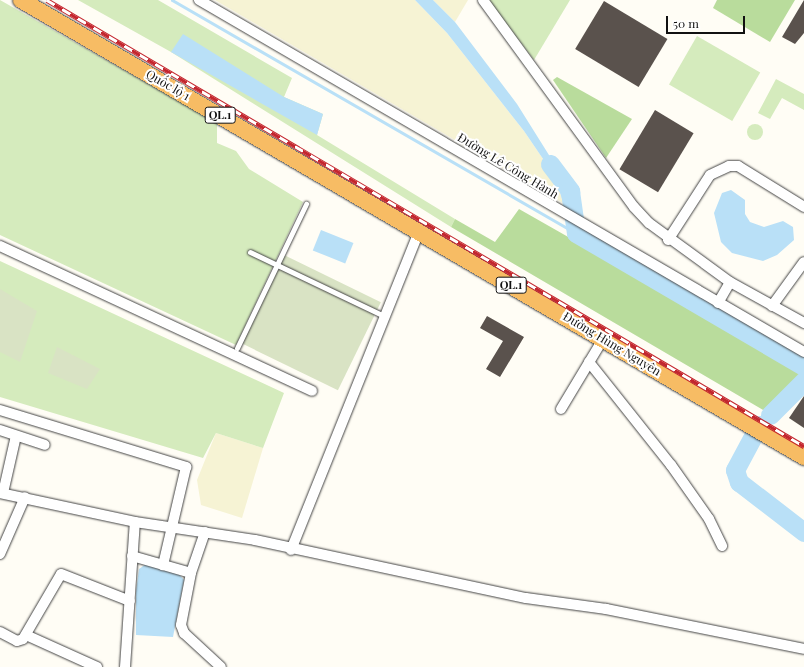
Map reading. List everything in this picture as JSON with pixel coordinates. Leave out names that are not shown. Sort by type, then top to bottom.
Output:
[{"type":"highway","name":"Quốc lộ 1","points":[[21,0],[419,231]]},
{"type":"highway","name":"Đường Hùng Nguyên","points":[[419,231],[798,454]]},
{"type":"street","name":"Đường Lê Công Hành","points":[[199,0],[566,217],[804,352]]},
{"type":"street","points":[[483,0],[634,207],[668,240],[730,282],[804,323]]},
{"type":"street","points":[[668,240],[710,175],[729,166],[738,166],[804,207]]},
{"type":"street","points":[[291,550],[419,231]]},
{"type":"street","points":[[0,246],[312,391]]},
{"type":"street","points":[[772,306],[804,262]]},
{"type":"street","points":[[718,303],[730,282]]},
{"type":"street","points":[[562,410],[603,339]]},
{"type":"street","points":[[589,362],[671,464],[709,519],[722,546]]},
{"type":"street","points":[[0,410],[186,467],[163,565]]},
{"type":"street","points":[[0,430],[45,445]]},
{"type":"street","points":[[16,436],[2,493],[135,522],[205,532],[526,598],[614,610],[804,649]]},
{"type":"street","points":[[0,554],[25,498]]},
{"type":"street","points":[[125,667],[135,522]]},
{"type":"street","points":[[205,532],[191,573],[181,625],[184,633],[221,667]]},
{"type":"street","points":[[132,556],[191,573]]},
{"type":"street","points":[[0,632],[17,641],[26,635],[55,578],[61,574],[130,601]]},
{"type":"street","points":[[26,635],[97,667]]},
{"type":"lane","points":[[236,348],[306,204]]},
{"type":"lane","points":[[250,252],[384,316]]},
{"type":"shaded area","points":[[215,0],[415,0],[447,33],[524,131],[556,178],[563,203]]},
{"type":"shaded area","points":[[433,0],[468,0],[455,22]]},
{"type":"shaded area","points":[[216,433],[263,448],[242,518],[201,505],[197,480]]},
{"type":"green space","points":[[0,0],[217,123],[217,143],[236,151],[249,169],[303,202],[236,345],[0,235]]},
{"type":"green space","points":[[78,0],[158,0],[292,78],[284,97],[323,114],[317,135],[455,219],[451,227],[171,52]]},
{"type":"green space","points":[[488,0],[570,0],[534,60]]},
{"type":"green space","points":[[717,0],[795,0],[770,42],[713,8]]},
{"type":"green space","points":[[697,36],[760,72],[732,121],[669,84]]},
{"type":"green space","points":[[557,77],[632,119],[606,158],[553,80]]},
{"type":"green space","points":[[776,79],[804,94],[804,110],[782,98],[770,119],[758,113]]},
{"type":"green space","points":[[752,124],[758,124],[763,129],[761,138],[758,140],[752,140],[747,135],[747,129]]},
{"type":"green space","points":[[519,209],[804,371],[777,418],[451,227],[455,219],[495,242]]},
{"type":"green space","points":[[282,254],[381,302],[338,390],[239,342]]},
{"type":"green space","points":[[0,261],[284,393],[263,448],[216,433],[203,458],[0,397]]},
{"type":"green space","points":[[0,289],[37,311],[20,362],[0,352]]},
{"type":"green space","points":[[57,347],[100,369],[87,389],[48,373]]},
{"type":"water","points":[[415,0],[433,0],[455,22],[517,104],[564,179],[570,208],[563,203],[556,178],[524,131],[447,33]]},
{"type":"water","points":[[183,34],[284,97],[323,114],[317,135],[171,52]]},
{"type":"water","points":[[731,190],[745,200],[745,214],[750,222],[764,227],[783,221],[793,227],[794,240],[777,255],[763,261],[732,253],[721,242],[714,213],[722,193]]},
{"type":"water","points":[[321,230],[353,243],[345,264],[313,250]]},
{"type":"water","points":[[146,564],[178,573],[184,580],[173,637],[136,635],[136,591],[139,569]]},
{"type":"building","points":[[804,0],[804,33],[795,44],[782,37]]},
{"type":"building","points":[[604,1],[667,39],[639,87],[575,49]]},
{"type":"building","points":[[655,110],[694,133],[658,192],[619,169]]},
{"type":"building","points":[[487,316],[524,337],[500,377],[486,369],[503,341],[480,328]]},
{"type":"building","points":[[804,396],[804,428],[789,418]]},
{"type":"waterway","points":[[172,0],[576,233]]},
{"type":"waterway","points":[[550,164],[570,191],[576,233],[804,366]]},
{"type":"waterway","points":[[770,415],[804,381]]},
{"type":"waterway","points":[[759,425],[735,470],[739,482],[804,532]]},
{"type":"railway","points":[[47,0],[804,446]]}]
